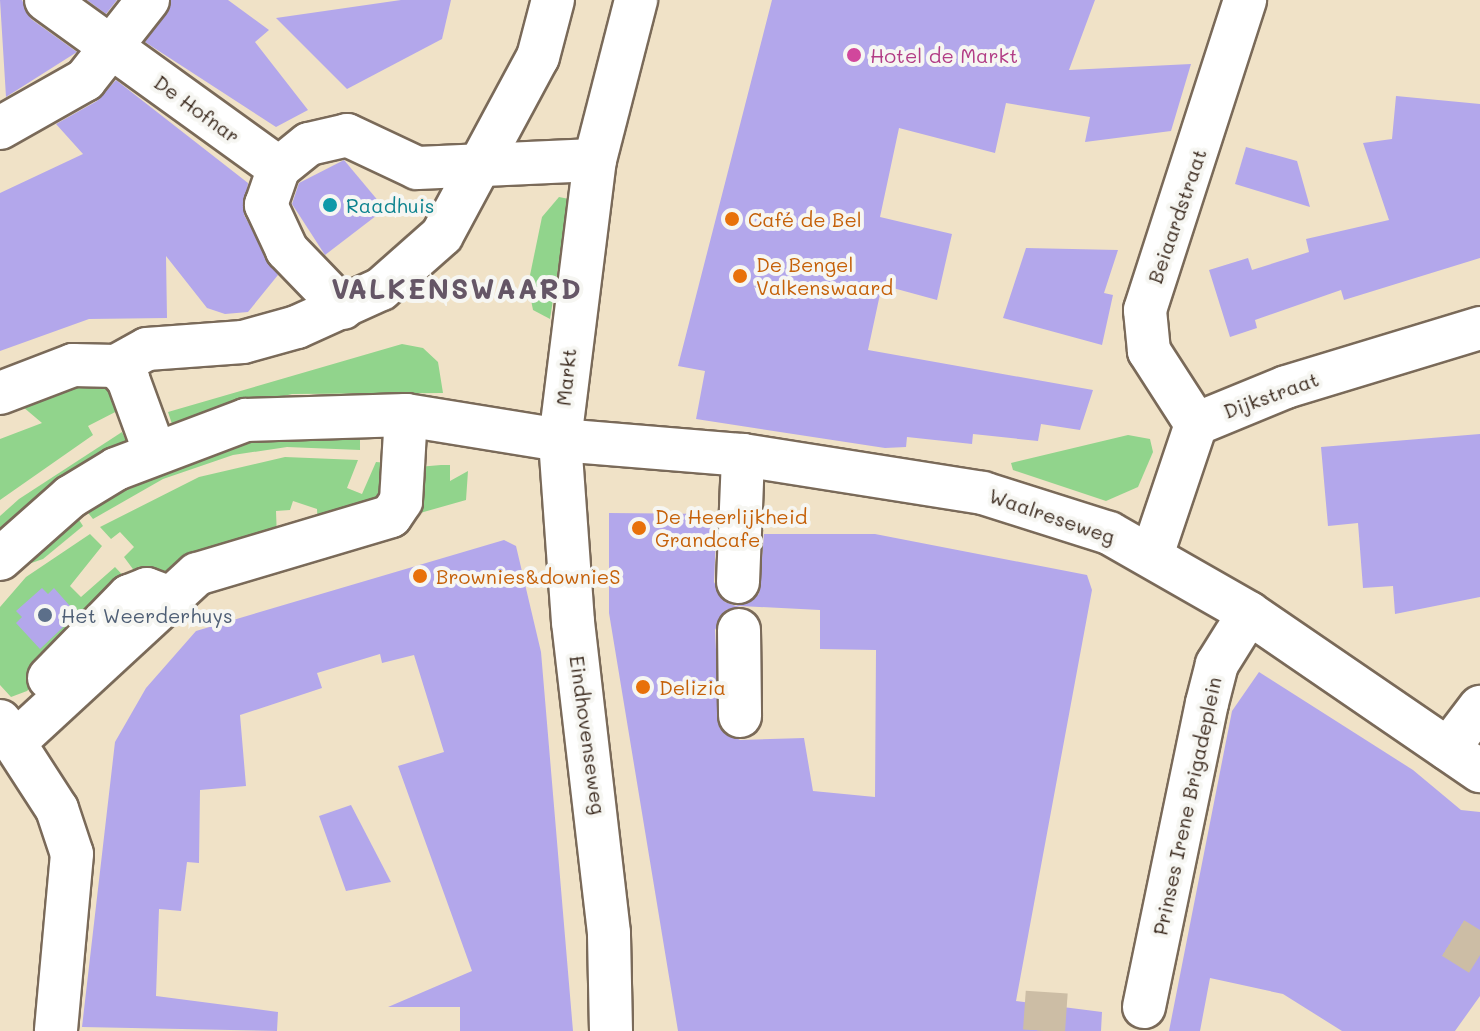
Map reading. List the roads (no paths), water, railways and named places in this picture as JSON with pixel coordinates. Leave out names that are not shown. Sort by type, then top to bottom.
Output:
[{"type":"street","name":"De Hofnar","points":[[46,0],[279,168]]},
{"type":"street","points":[[0,128],[53,105],[115,50],[148,0]]},
{"type":"street","points":[[0,393],[73,365],[116,366],[147,349],[243,342],[343,308],[381,289],[442,235],[538,57],[553,0]]},
{"type":"street","name":"Markt","points":[[560,440],[595,160],[636,0]]},
{"type":"street","name":"Beiaardstraat","points":[[1196,424],[1149,351],[1145,310],[1245,0]]},
{"type":"street","points":[[343,308],[274,231],[266,205],[279,168],[309,144],[347,135],[417,168],[595,160]]},
{"type":"street","name":"Dijkstraat","points":[[1196,424],[1286,387],[1480,328]]},
{"type":"street","points":[[116,366],[128,379],[154,450]]},
{"type":"street","points":[[0,559],[70,497],[154,450],[270,417],[406,415],[560,440]]},
{"type":"street","points":[[56,1031],[72,854],[57,809],[9,730],[54,706],[170,598],[213,567],[391,516],[401,501],[406,415]]},
{"type":"street","points":[[1152,555],[1196,424]]},
{"type":"street","name":"Waalreseweg","points":[[560,440],[743,455],[983,493],[1109,533],[1249,613],[1464,760]]},
{"type":"street","name":"Eindhovenseweg","points":[[560,440],[573,622],[609,933],[611,1031]]},
{"type":"street","points":[[738,582],[743,455]]},
{"type":"street","name":"Prinses Irene Brigadeplein","points":[[1144,1007],[1214,677],[1249,613]]},
{"type":"street","points":[[739,630],[740,716]]},
{"type":"street","points":[[1464,760],[1480,707]]},
{"type":"tunnel","points":[[1453,938],[1480,955]]},
{"type":"tunnel","points":[[1044,1031],[1047,992]]},
{"type":"place","name":"Hotel de Markt","points":[[854,55]]},
{"type":"place","name":"Raadhuis","points":[[330,205]]},
{"type":"place","name":"Café de Bel","points":[[732,219]]},
{"type":"place","name":"De Bengel Valkenswaard","points":[[740,276]]},
{"type":"place","name":"De Heerlijkheid Grandcafe","points":[[639,528]]},
{"type":"place","name":"Brownies&downieS","points":[[420,576]]},
{"type":"place","name":"Het Weerderhuys","points":[[45,615]]},
{"type":"place","name":"Delizia","points":[[643,687]]},
{"type":"district","name":"VALKENSWAARD","points":[[457,288]]}]
